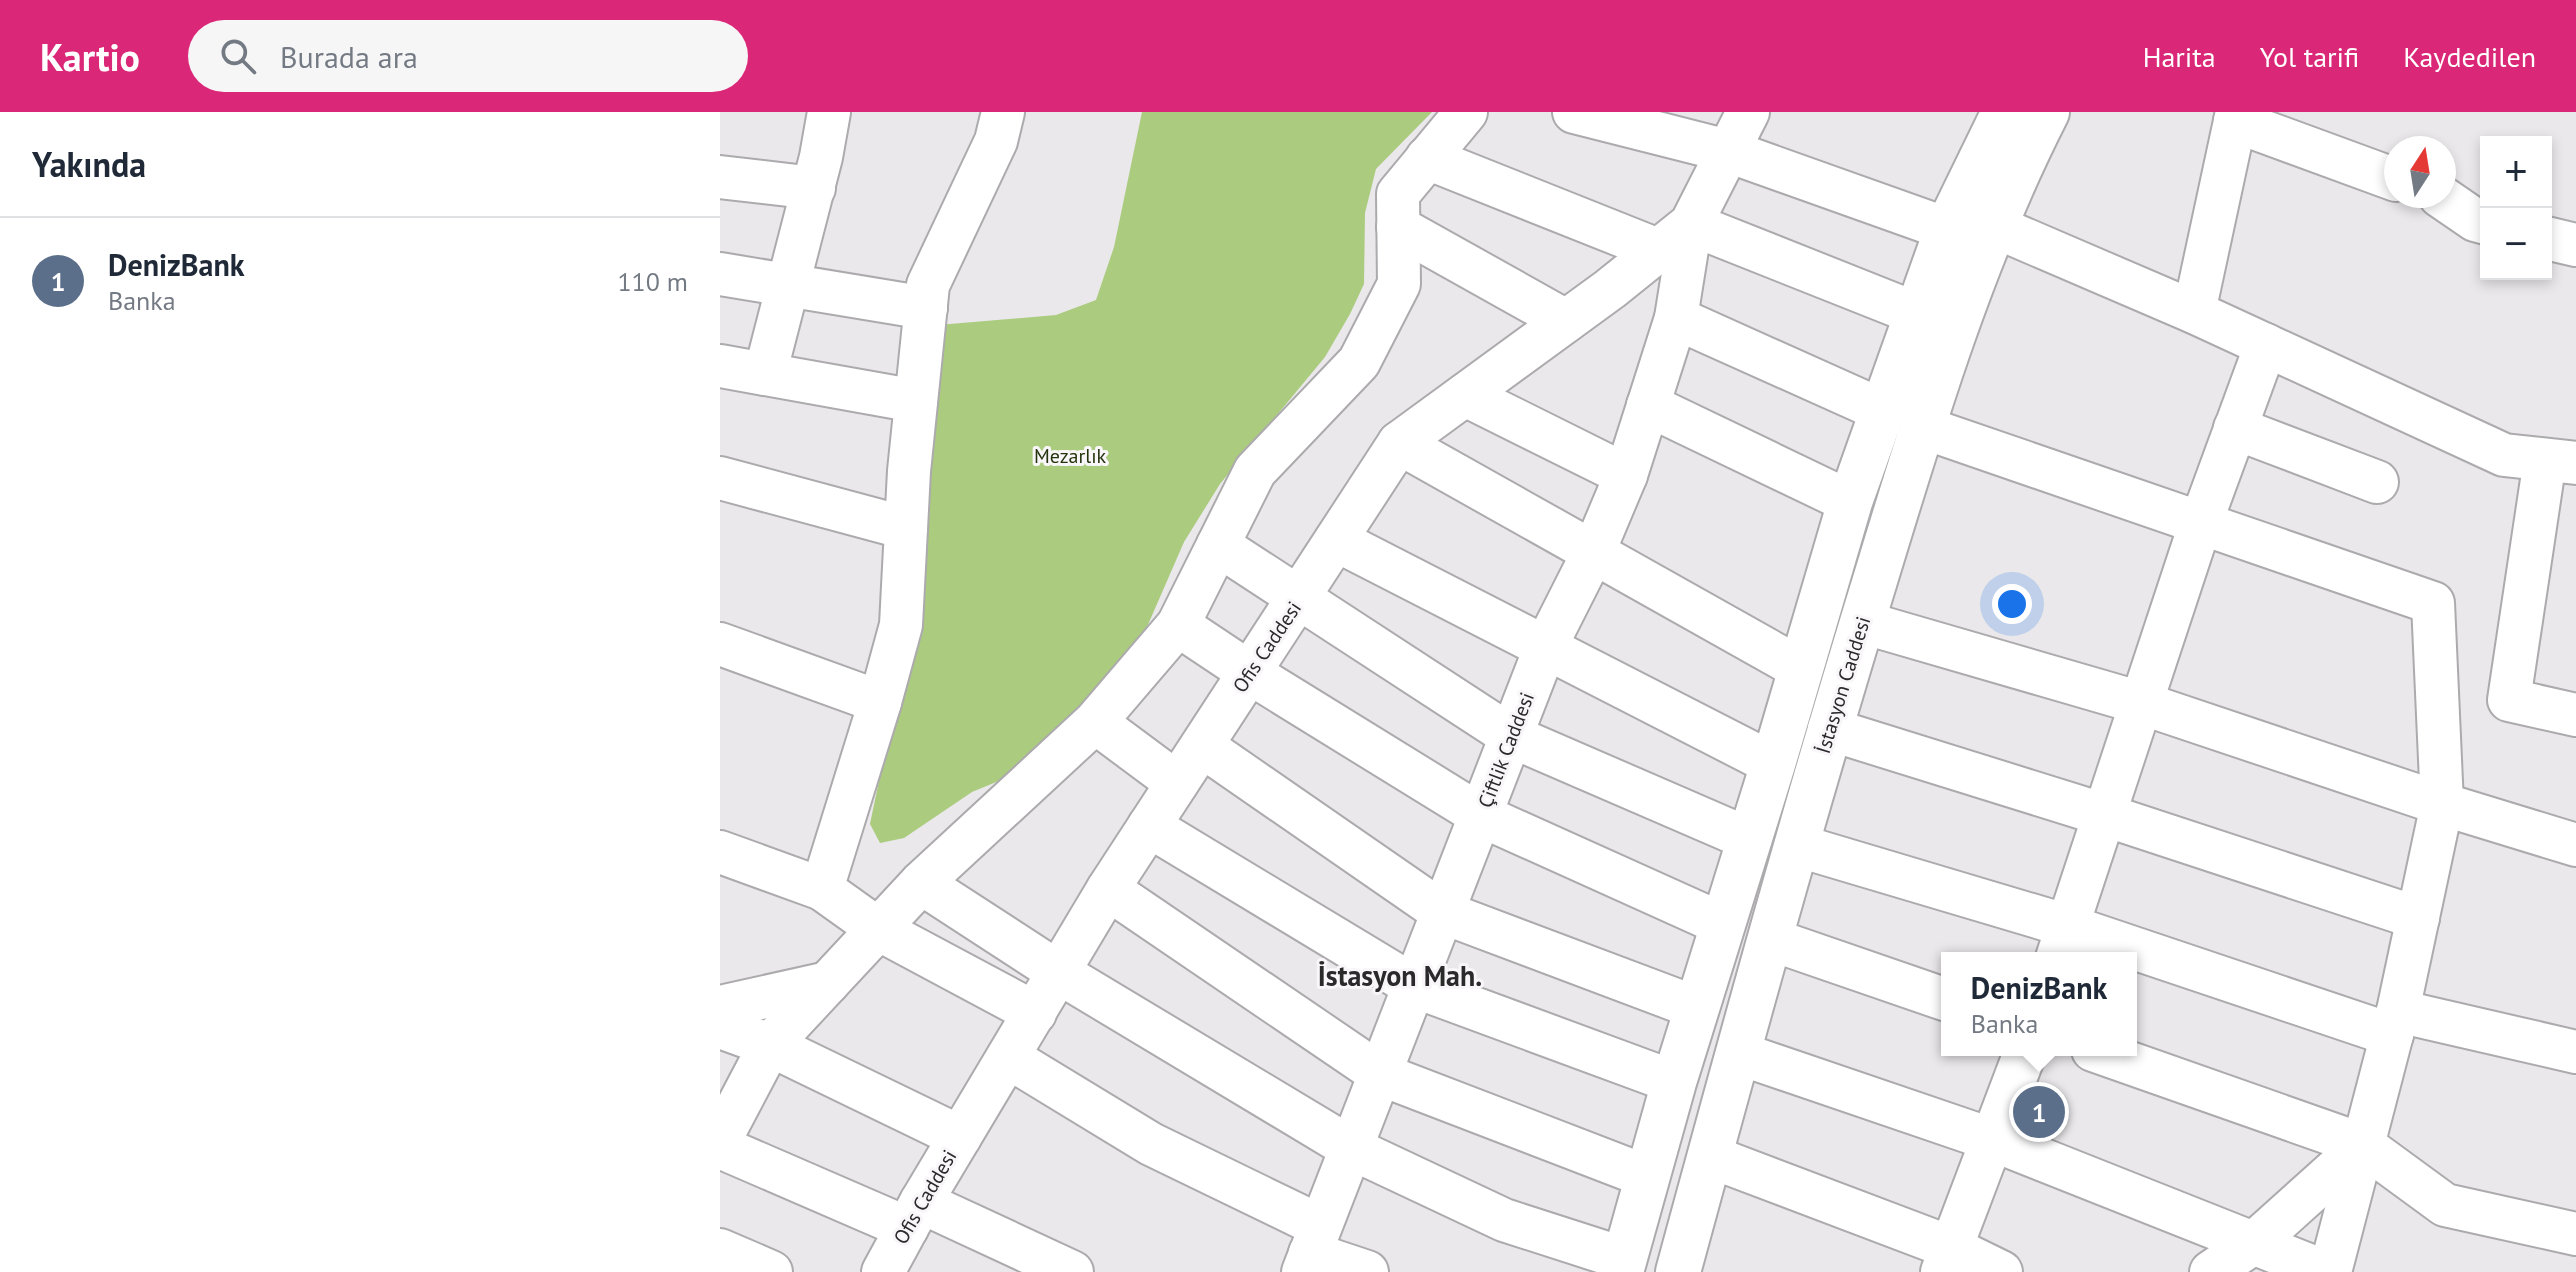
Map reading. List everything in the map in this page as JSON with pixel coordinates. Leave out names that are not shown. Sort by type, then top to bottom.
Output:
[{"type":"main road","points":[[1623,1266],[1674,1082],[1850,502],[1947,229],[2004,112]]},
{"type":"main road","name":"İstasyon Caddesi","points":[[1678,1272],[1829,729],[1922,427],[1972,283],[2047,112]]},
{"type":"street","points":[[765,374],[814,188],[829,112]]},
{"type":"street","points":[[822,889],[901,625],[916,401],[928,285],[996,141],[1003,112]]},
{"type":"street","points":[[720,1140],[770,1045],[921,883],[1095,722],[1178,625],[1255,471],[1359,362],[1399,284],[1398,194],[1466,112]]},
{"type":"street","points":[[1574,112],[1728,151],[1947,229]]},
{"type":"street","name":"Ofis Caddesi","points":[[883,1272],[1108,889],[1399,443],[1566,321],[1691,224],[1748,112]]},
{"type":"street","points":[[2194,312],[2236,116],[2384,175]]},
{"type":"street","points":[[1427,158],[1658,250]]},
{"type":"street","points":[[720,177],[814,188]]},
{"type":"street","points":[[2456,207],[2480,221]]},
{"type":"street","points":[[1691,224],[1915,313]]},
{"type":"street","name":"Çiftlik Caddesi","points":[[1311,1251],[1546,646],[1594,551],[1626,475],[1676,318],[1691,224]]},
{"type":"street","points":[[1398,227],[1566,321]]},
{"type":"street","points":[[1996,227],[2194,312],[2504,455],[2561,462],[2509,700],[2576,715]]},
{"type":"street","points":[[2552,239],[2576,245]]},
{"type":"street","points":[[720,274],[926,308]]},
{"type":"street","points":[[1676,318],[1881,410]]},
{"type":"street","points":[[2063,942],[2200,525],[2266,345]]},
{"type":"street","points":[[720,366],[916,401]]},
{"type":"street","points":[[1465,395],[1626,475]]},
{"type":"street","points":[[1648,405],[1850,502]]},
{"type":"street","points":[[1738,1053],[1993,1140],[2328,1272],[2395,1023],[2442,804],[2433,603],[1922,427]]},
{"type":"street","points":[[2235,428],[2377,482]]},
{"type":"street","points":[[1399,443],[1801,669]]},
{"type":"street","points":[[720,478],[906,528]]},
{"type":"street","points":[[1336,540],[1773,764]]},
{"type":"street","points":[[1218,545],[1511,736],[1749,839]]},
{"type":"street","points":[[1862,622],[2141,703],[2442,804],[2576,845]]},
{"type":"street","points":[[1178,625],[1480,815],[1722,924]]},
{"type":"street","points":[[720,644],[880,702]]},
{"type":"street","points":[[1095,722],[1177,783]]},
{"type":"street","points":[[1829,729],[2105,815],[2418,918]]},
{"type":"street","points":[[1202,746],[1442,912],[1697,1008]]},
{"type":"street","points":[[1149,826],[1414,986],[1674,1082]]},
{"type":"street","points":[[1796,845],[2063,942],[2104,952]]},
{"type":"street","points":[[720,852],[822,889],[878,929],[1035,1013]]},
{"type":"street","points":[[921,883],[1058,972],[1351,1148],[1504,1220],[1623,1266]]},
{"type":"street","points":[[1108,889],[1380,1074],[1648,1177]]},
{"type":"street","points":[[1770,939],[1941,998]]},
{"type":"street","points":[[2137,960],[2395,1023],[2576,1052]]},
{"type":"street","points":[[720,1007],[828,983]]},
{"type":"street","points":[[720,1027],[770,1045],[960,1137]]},
{"type":"street","points":[[1947,1260],[2024,1056]]},
{"type":"street","points":[[2110,1056],[2363,1145],[2445,1205],[2576,1234]]},
{"type":"street","points":[[1008,1057],[1151,1144],[1311,1251],[1367,1272]]},
{"type":"street","points":[[2211,1272],[2255,1242],[2363,1145]]},
{"type":"street","points":[[720,1147],[1072,1272]]},
{"type":"street","points":[[1709,1156],[1947,1260],[2001,1272]]},
{"type":"street","points":[[720,1250],[771,1272]]},
{"type":"green space","name":"Mezarlık","points":[[1142,112],[1432,112],[1376,169],[1365,213],[1364,284],[1350,314],[1325,357],[1220,484],[1184,542],[1140,643],[1023,771],[972,792],[904,838],[880,843],[870,824],[913,618],[938,325],[1056,315],[1096,300],[1114,247]]},
{"type":"place","name":"DenizBank","points":[[2039,1112]]},
{"type":"district","name":"İstasyon Mah.","points":[[1400,975]]}]
